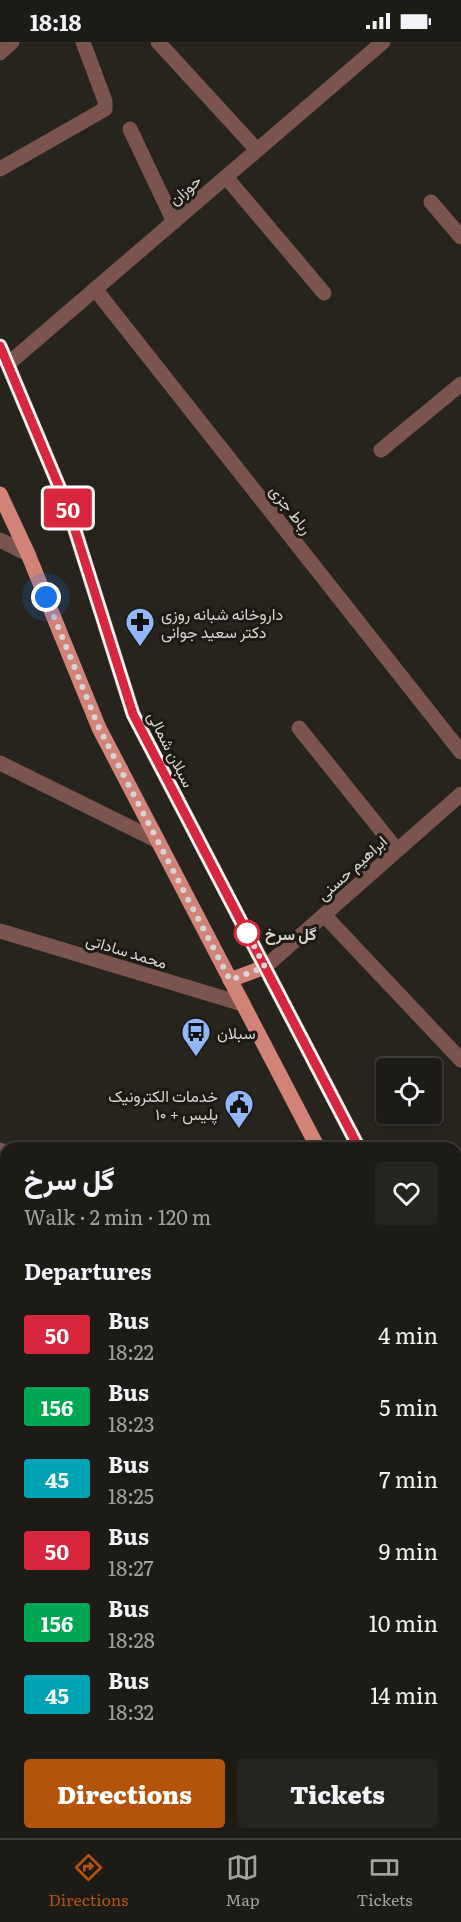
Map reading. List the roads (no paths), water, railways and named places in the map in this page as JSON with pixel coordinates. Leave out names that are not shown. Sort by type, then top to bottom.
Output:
[{"type":"main road","name":"سبلان شمالی","points":[[0,346],[68,508],[133,714],[356,1142]]},
{"type":"main road","points":[[0,494],[3,507],[28,554],[99,728],[315,1142]]},
{"type":"main road","points":[[230,980],[265,967]]},
{"type":"street","points":[[0,53],[12,42]]},
{"type":"street","points":[[0,170],[101,114],[105,109],[105,101],[83,42]]},
{"type":"street","points":[[158,42],[258,150]]},
{"type":"street","name":"حوزان","points":[[8,364],[383,42]]},
{"type":"street","points":[[130,129],[174,222]]},
{"type":"street","points":[[226,177],[324,293]]},
{"type":"street","points":[[431,202],[461,237]]},
{"type":"street","name":"رباط جزی","points":[[95,289],[461,752]]},
{"type":"street","points":[[381,450],[461,384]]},
{"type":"street","points":[[0,540],[28,554]]},
{"type":"street","points":[[299,728],[397,850]]},
{"type":"street","points":[[0,763],[158,841]]},
{"type":"street","name":"ابراهیم حسنی","points":[[265,967],[461,794]]},
{"type":"street","points":[[324,915],[461,1060]]},
{"type":"street","name":"محمد ساداتی","points":[[0,931],[243,1004]]},
{"type":"place","name":"داروخانه شبانه روزی دکتر سعید جوانی","points":[[140,648]]},
{"type":"place","name":"گل سرخ","points":[[247,933]]},
{"type":"place","name":"سبلان","points":[[196,1058]]},
{"type":"place","name":"خدمات الکترونیک پلیس + ۱۰","points":[[239,1130]]}]
